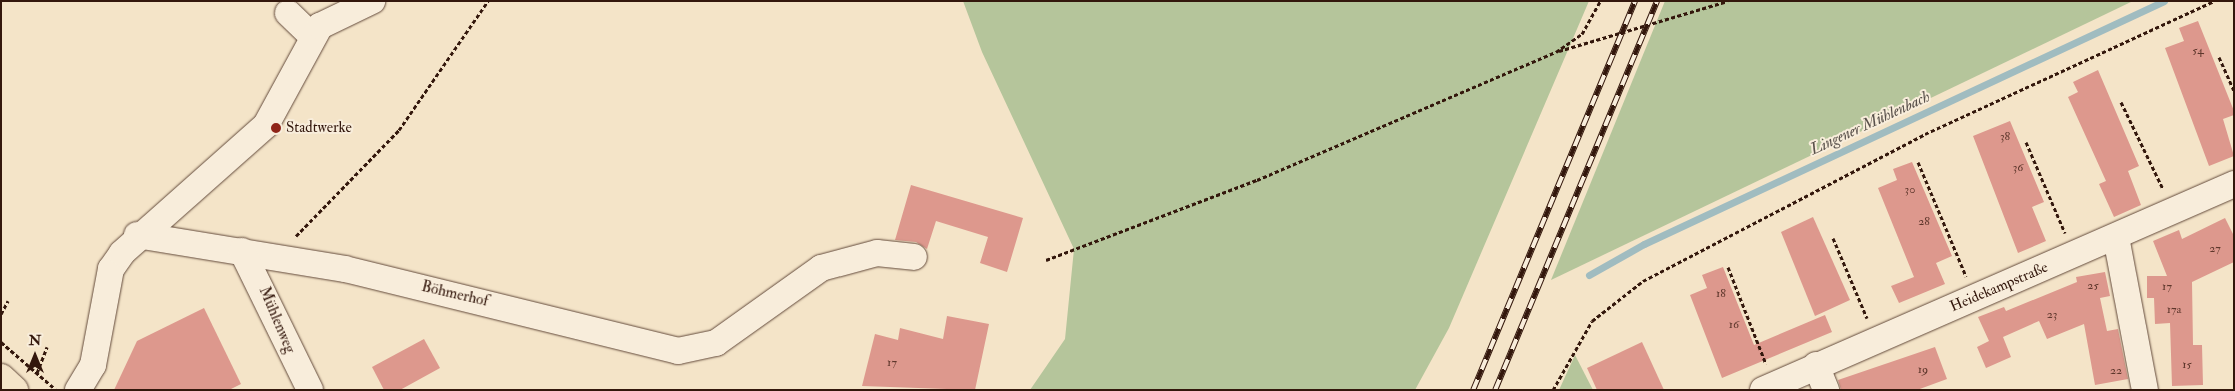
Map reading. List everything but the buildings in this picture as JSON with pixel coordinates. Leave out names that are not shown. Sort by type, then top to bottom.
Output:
[{"type":"main road","points":[[1,378],[14,390]]},
{"type":"street","points":[[78,390],[93,365],[111,269],[137,235],[266,125],[312,36],[329,19],[372,1]]},
{"type":"street","points":[[288,13],[312,36]]},
{"type":"street","name":"Heidekampstraße","points":[[1769,387],[2234,184]]},
{"type":"street","name":"Böhmerhof","points":[[137,235],[277,255],[531,312],[678,351],[716,343],[820,268],[877,254],[914,257]]},
{"type":"street","points":[[2116,237],[2145,390]]},
{"type":"street","name":"Mühlenweg","points":[[242,251],[310,390]]},
{"type":"street","points":[[1816,365],[1826,390]]},
{"type":"path","points":[[277,255],[399,130],[488,1]]},
{"type":"path","points":[[1556,52],[1582,34],[1600,1]]},
{"type":"path","points":[[1046,260],[1257,180],[1556,52],[1728,1]]},
{"type":"path","points":[[1553,390],[1592,321],[1643,281],[1925,134],[2214,1]]},
{"type":"path","points":[[2219,58],[2234,91]]},
{"type":"path","points":[[2121,102],[2173,212]]},
{"type":"path","points":[[2026,142],[2074,255]]},
{"type":"path","points":[[1918,162],[1974,298]]},
{"type":"path","points":[[1833,238],[1876,339]]},
{"type":"path","points":[[1728,267],[1769,387]]},
{"type":"path","points":[[1,314],[8,301]]},
{"type":"path","points":[[1,342],[56,390]]},
{"type":"path","points":[[37,373],[47,347]]},
{"type":"green space","points":[[963,1],[1589,1],[1449,328],[1415,390],[1030,390],[1065,339],[1074,249],[982,52]]},
{"type":"green space","points":[[1665,1],[2133,1],[1551,280]]},
{"type":"green space","points":[[1575,355],[1593,390],[1559,390]]},
{"type":"waterway","name":"Lingener Mühlenbach","points":[[1589,275],[1644,244],[2164,1]]},
{"type":"railway","points":[[1473,390],[1635,1]]},
{"type":"railway","points":[[1495,390],[1657,1]]},
{"type":"place","name":"Stadtwerke","points":[[276,128]]}]
